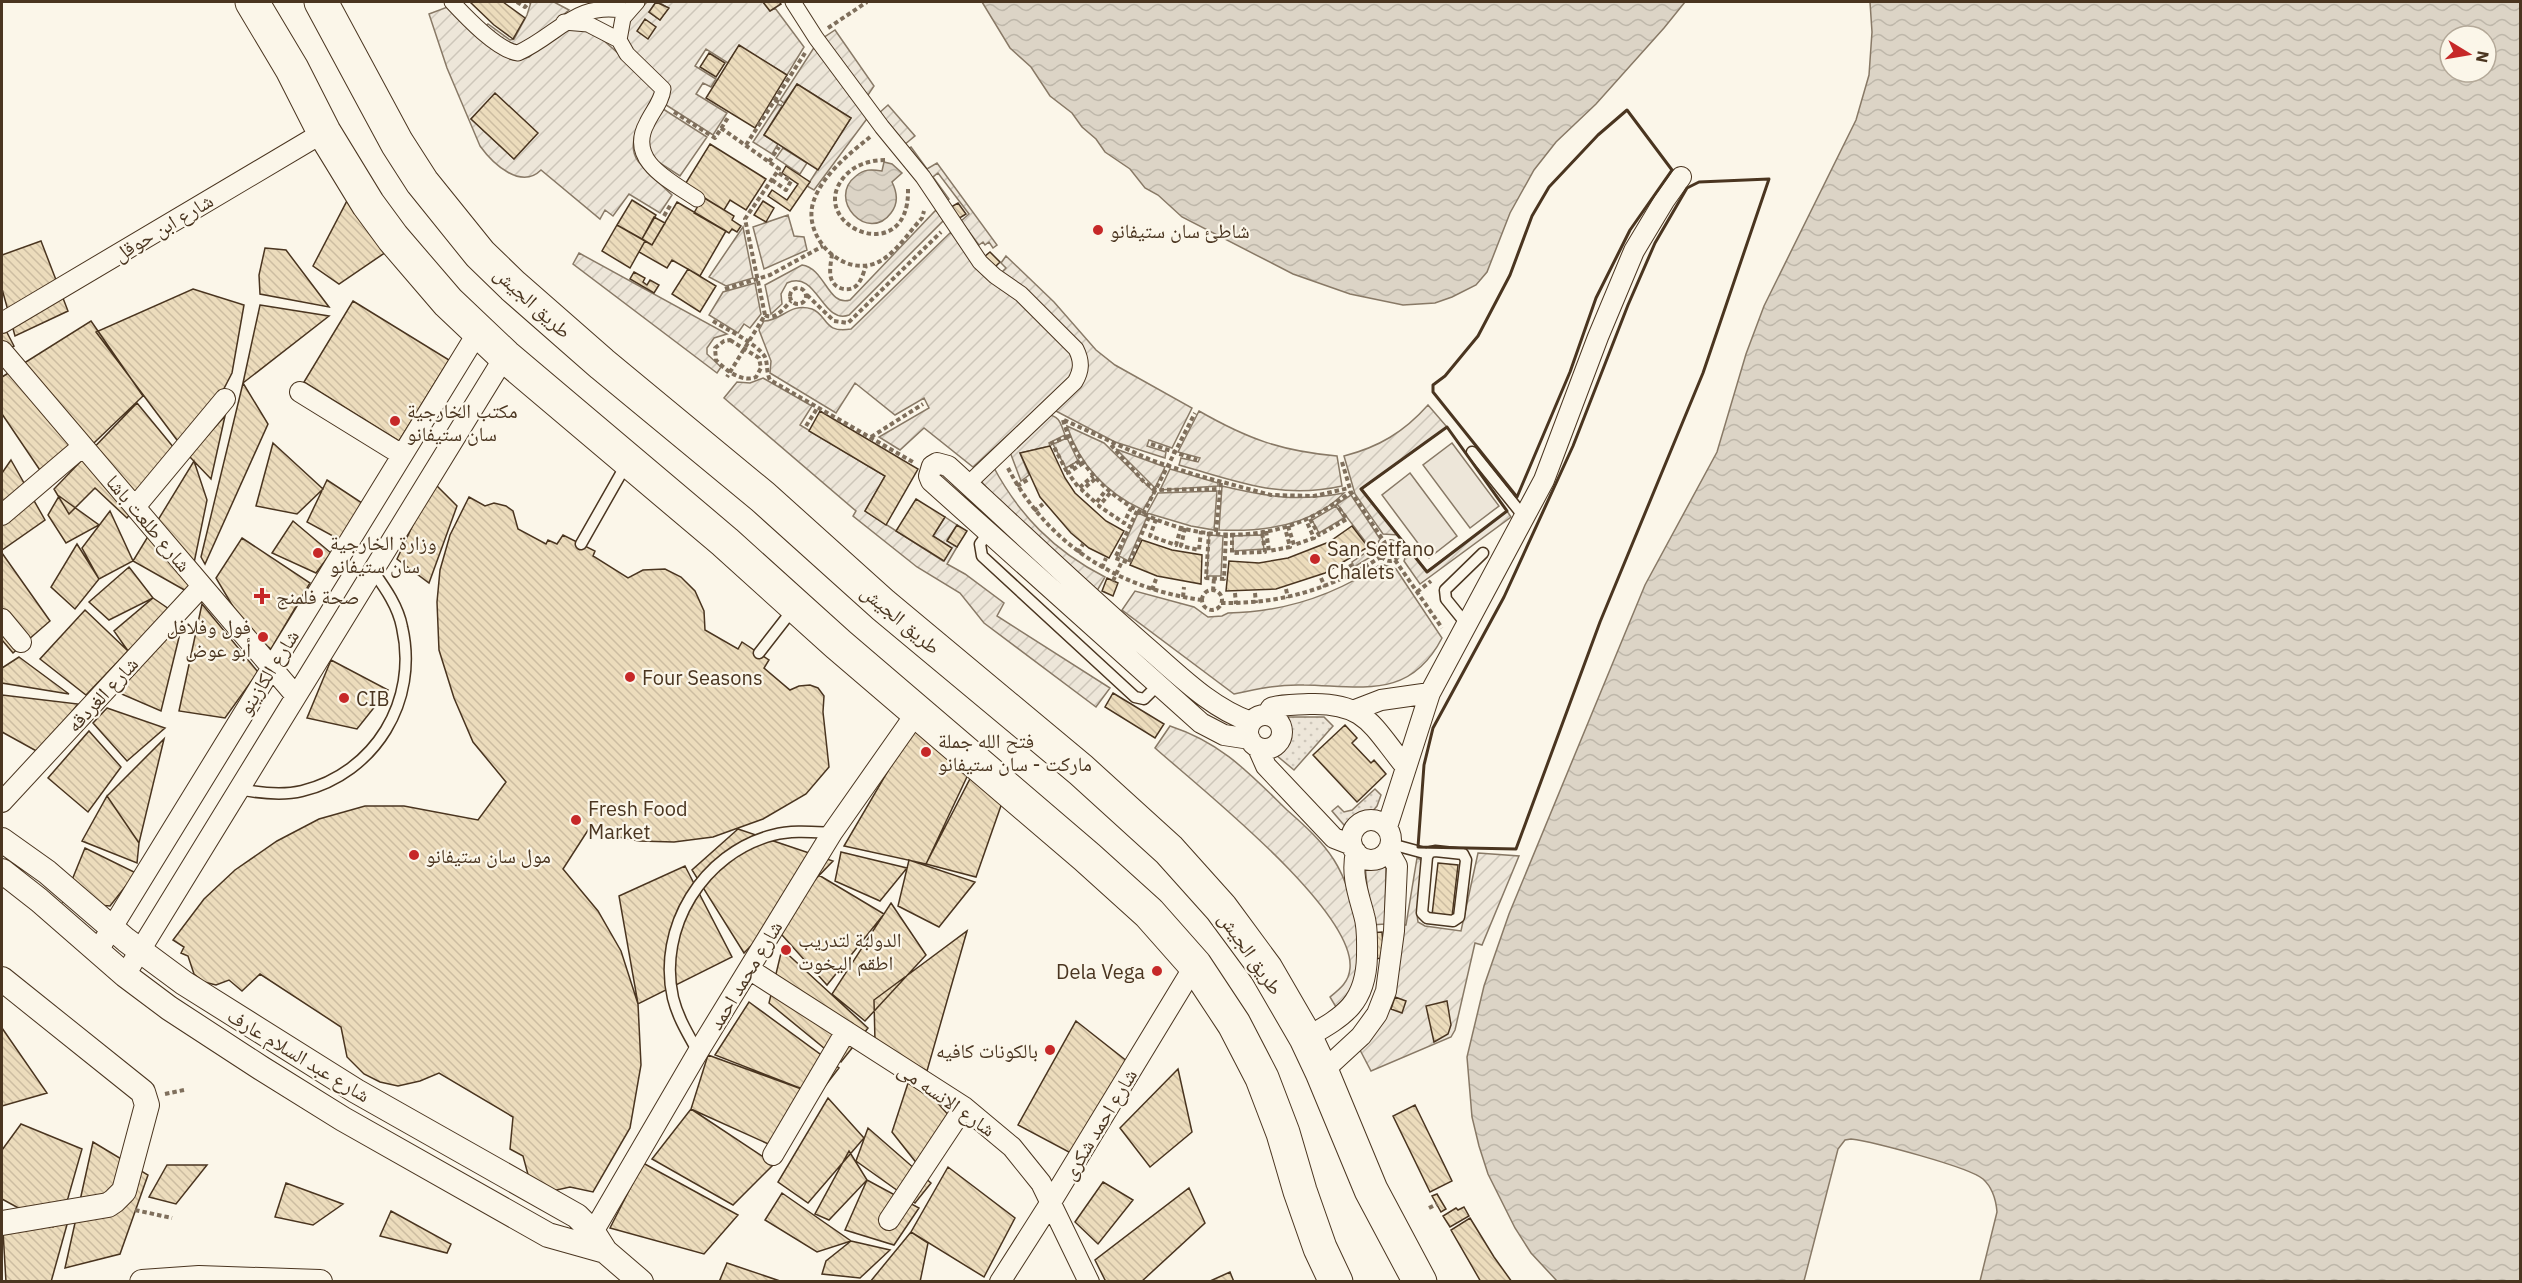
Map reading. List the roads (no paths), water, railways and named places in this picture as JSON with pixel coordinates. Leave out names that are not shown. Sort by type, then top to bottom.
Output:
[{"type":"highway","points":[[252,2],[292,69],[324,132],[368,204],[393,238],[448,302],[505,356],[725,542],[796,607],[995,776],[1119,886],[1149,913],[1195,965],[1234,1024],[1262,1077],[1283,1133],[1320,1248],[1335,1281]]},
{"type":"highway","name":"طريق الجيش","points":[[321,2],[397,143],[422,182],[480,254],[602,364],[763,497],[883,605],[1082,770],[1141,823],[1196,879],[1245,939],[1266,969],[1306,1038],[1371,1191],[1420,1281]]},
{"type":"street","points":[[452,2],[475,24],[512,52],[523,51],[578,12],[603,6],[633,6]]},
{"type":"street","points":[[793,2],[816,38],[914,166],[987,269],[1021,294],[1076,349],[1079,355],[1081,369],[1075,382],[968,484]]},
{"type":"street","points":[[619,40],[623,18],[633,6]]},
{"type":"street","points":[[564,22],[588,24],[619,40],[627,54],[661,85],[663,93],[642,132],[644,157],[653,168],[697,199]]},
{"type":"street","name":"شارع ابن حوقل","points":[[2,323],[324,132]]},
{"type":"street","points":[[1405,766],[1372,726],[1355,711],[1341,705],[1282,705],[1271,708],[1257,731],[1234,738],[1212,730],[1158,685],[930,481],[929,471],[937,463],[943,464],[968,484],[1096,604],[1200,693],[1257,731],[1266,766],[1334,838],[1369,859],[1376,859],[1388,840],[1405,766],[1430,693],[1468,626],[1544,480],[1622,279],[1648,226],[1681,177]]},
{"type":"street","name":"شارع الكازينو","points":[[97,952],[478,332]]},
{"type":"street","name":"شارع طلعت باشا","points":[[2,351],[296,696]]},
{"type":"street","name":"شارع الكازينو","points":[[125,975],[505,356]]},
{"type":"street","points":[[300,392],[402,455]]},
{"type":"street","points":[[135,507],[225,399]]},
{"type":"street","points":[[2,515],[83,446]]},
{"type":"street","name":"شارع الغردقه","points":[[2,802],[202,586]]},
{"type":"street","points":[[2,619],[21,642]]},
{"type":"street","points":[[1355,711],[1381,700],[1430,693]]},
{"type":"street","name":"شارع محمد احمد","points":[[595,1243],[699,1052],[749,969],[832,833],[918,712]]},
{"type":"street","points":[[1306,1038],[1334,1022],[1353,1005],[1360,993],[1367,967],[1367,928],[1354,880],[1354,830],[1359,824],[1374,820],[1388,840],[1397,866],[1390,968],[1384,997],[1371,1025],[1348,1050],[1322,1072]]},
{"type":"street","name":"شارع عبد السلام عارف","points":[[2,840],[47,872],[140,951],[184,983],[356,1091],[578,1216],[595,1243],[641,1281]]},
{"type":"street","name":"شارع عبد السلام عارف","points":[[2,871],[125,975],[214,1039],[343,1119],[548,1235],[595,1243]]},
{"type":"street","points":[[1367,928],[1394,927]]},
{"type":"street","name":"شارع احمد شكرى","points":[[1000,1281],[1051,1202],[1195,965]]},
{"type":"street","points":[[1367,967],[1390,968]]},
{"type":"street","name":"شارع الانسه مى","points":[[749,969],[964,1107],[1017,1152],[1028,1164],[1051,1202],[1089,1281]]},
{"type":"street","points":[[2,979],[138,1088],[146,1098],[146,1111],[126,1184],[120,1197],[108,1204],[2,1223]]},
{"type":"street","points":[[773,1155],[846,1032]]},
{"type":"street","points":[[889,1220],[964,1107]]},
{"type":"street","points":[[142,1281],[320,1281]]},
{"type":"lane","points":[[1472,452],[1525,518]]},
{"type":"lane","points":[[581,544],[629,460]]},
{"type":"lane","points":[[1468,626],[1446,599],[1445,590],[1483,553]]},
{"type":"lane","points":[[239,789],[269,794],[300,792],[320,785],[356,766],[378,744],[394,717],[404,687],[407,656],[402,626],[391,596],[373,571]]},
{"type":"lane","points":[[759,653],[796,607]]},
{"type":"lane","points":[[699,1052],[683,1026],[673,998],[670,968],[674,938],[688,901],[699,884],[719,862],[744,846],[772,835],[802,831],[832,833]]},
{"type":"lane","points":[[1388,840],[1428,854],[1435,851],[1459,853],[1465,856],[1459,917],[1453,921],[1427,918],[1422,913],[1428,854]]},
{"type":"water","points":[[982,2],[1685,2],[1596,104],[1556,142],[1534,170],[1510,213],[1487,272],[1476,285],[1435,303],[1403,305],[1350,294],[1293,274],[1182,217],[1158,195],[1145,188],[1130,169],[1105,152],[1072,113],[1050,96],[1031,67],[1010,48]]},
{"type":"water","points":[[1870,2],[2520,2],[2520,1281],[1980,1281],[1997,1212],[1993,1194],[1983,1179],[1941,1162],[1851,1139],[1845,1140],[1838,1149],[1804,1281],[1557,1281],[1531,1253],[1515,1228],[1488,1174],[1472,1117],[1467,1057],[1484,986],[1509,914],[1645,585],[1717,452],[1746,354],[1764,306],[1856,120],[1869,75],[1872,32]]},
{"type":"water","points":[[884,162],[892,164],[902,173],[892,182],[896,201],[891,213],[882,221],[872,224],[854,215],[848,206],[846,196],[848,185],[862,172],[882,171]]},
{"type":"place","name":"شاطئ سان ستيفانو","points":[[1098,230]]},
{"type":"place","name":"مكتب الخارجية سان ستيفانو","points":[[395,421]]},
{"type":"place","name":"وزارة الخارجية سان ستيفانو","points":[[318,553]]},
{"type":"place","name":"San Setfano Chalets","points":[[1315,559]]},
{"type":"place","name":"صحة فلمنج","points":[[262,596]]},
{"type":"place","name":"فول وفلافل أبو عوض","points":[[263,637]]},
{"type":"place","name":"Four Seasons","points":[[630,677]]},
{"type":"place","name":"CIB","points":[[344,698]]},
{"type":"place","name":"فتح الله جملة ماركت - سان ستيفانو","points":[[926,752]]},
{"type":"place","name":"Fresh Food Market","points":[[576,820]]},
{"type":"place","name":"مول سان ستيفانو","points":[[414,855]]},
{"type":"place","name":"الدولبة لتدريب اطقم اليخوت","points":[[786,950]]},
{"type":"place","name":"Dela Vega","points":[[1157,971]]},
{"type":"place","name":"بالكونات كافيه","points":[[1050,1050]]}]
